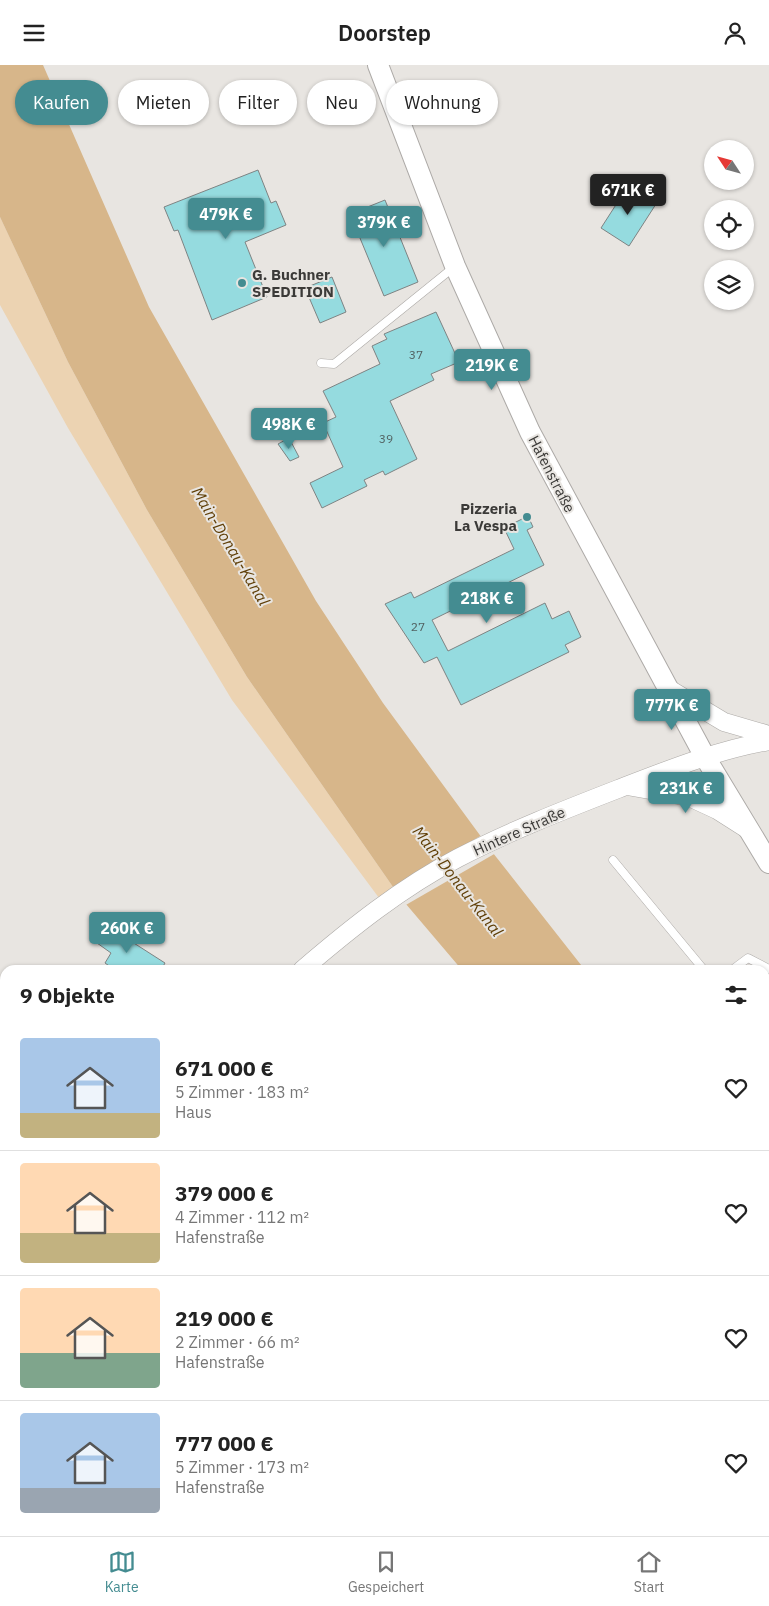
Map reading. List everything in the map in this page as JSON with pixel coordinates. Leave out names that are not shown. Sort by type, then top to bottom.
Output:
[{"type":"main road","name":"Hafenstraße","points":[[378,65],[455,266],[530,432],[705,757],[769,863]]},
{"type":"street","points":[[669,689],[724,722],[769,735]]},
{"type":"street","name":"Hintere Straße","points":[[308,965],[364,918],[458,858],[538,820],[627,786],[705,757],[769,741]]},
{"type":"street","points":[[627,786],[689,797],[717,810],[750,831]]},
{"type":"lane","points":[[321,363],[334,364],[455,266]]},
{"type":"lane","points":[[613,860],[700,965]]},
{"type":"lane","points":[[739,965],[748,958],[761,965]]},
{"type":"shaded area","points":[[0,217],[68,362],[147,510],[247,677],[400,897],[385,906],[232,700],[68,428],[0,305]]},
{"type":"water","name":"Main-Donau-Kanal","points":[[0,65],[43,65],[50,80],[15,80],[15,125],[69,125],[149,307],[316,601],[383,703],[493,853],[581,965],[458,965],[400,897],[247,677],[147,510],[68,362],[0,217]]},
{"type":"pier","points":[[482,835],[496,853],[404,906],[391,888]]},
{"type":"building","points":[[258,170],[271,203],[276,201],[286,225],[245,242],[267,297],[212,320],[178,230],[174,231],[164,207]]},
{"type":"building","points":[[628,186],[656,204],[629,246],[601,228]]},
{"type":"building","points":[[385,200],[418,282],[384,296],[350,214]]},
{"type":"building","points":[[332,277],[346,312],[320,323],[305,288]]},
{"type":"building","points":[[436,312],[459,362],[431,374],[434,380],[390,401],[417,459],[385,475],[383,471],[364,480],[367,486],[322,508],[310,483],[343,467],[323,423],[336,417],[323,391],[380,364],[372,346],[387,339],[384,334]]},
{"type":"building","points":[[289,438],[299,457],[290,461],[278,444]]},
{"type":"building","points":[[528,516],[533,527],[527,530],[544,565],[432,620],[448,651],[545,603],[552,619],[569,611],[581,637],[565,645],[569,652],[461,705],[437,657],[424,663],[385,604],[411,592],[414,598],[514,549],[504,528]]},
{"type":"building","points":[[105,930],[115,931],[165,963],[164,965],[108,965],[105,963],[111,953],[97,943]]},
{"type":"place","name":"G. Buchner SPEDITION","points":[[242,283]]},
{"type":"place","name":"Pizzeria La Vespa","points":[[527,517]]}]
